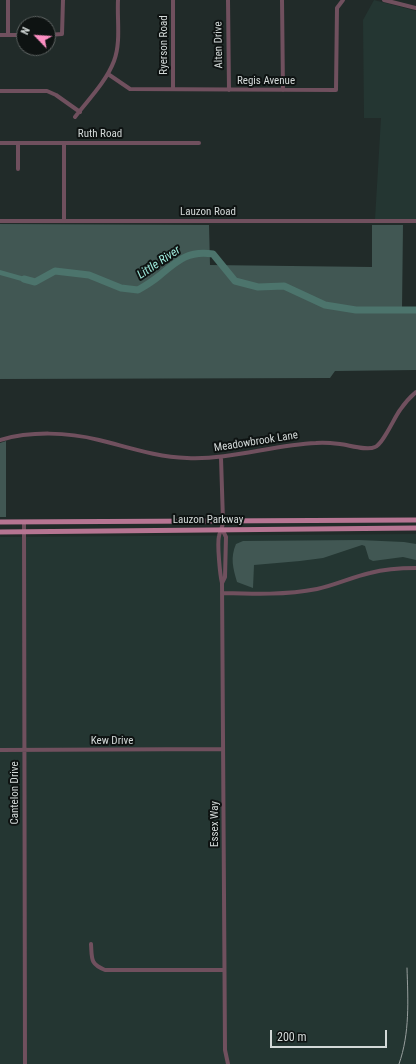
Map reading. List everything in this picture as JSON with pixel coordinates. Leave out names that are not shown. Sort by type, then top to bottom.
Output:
[{"type":"main road","name":"Lauzon Parkway","points":[[0,522],[416,520]]},
{"type":"main road","name":"Lauzon Parkway","points":[[0,532],[416,528]]},
{"type":"street","points":[[8,0],[8,35]]},
{"type":"street","points":[[56,34],[62,34],[62,0]]},
{"type":"street","points":[[76,118],[108,74],[114,61],[117,46],[118,0]]},
{"type":"street","name":"Ryerson Road","points":[[173,0],[173,89]]},
{"type":"street","name":"Alten Drive","points":[[228,0],[228,90]]},
{"type":"street","points":[[282,0],[283,90]]},
{"type":"street","name":"Regis Avenue","points":[[108,74],[130,89],[336,90],[337,8],[344,0]]},
{"type":"street","points":[[384,0],[416,8]]},
{"type":"street","points":[[0,35],[16,35]]},
{"type":"street","points":[[0,91],[47,91],[56,95],[80,112]]},
{"type":"street","name":"Ruth Road","points":[[0,143],[199,143]]},
{"type":"street","points":[[18,143],[18,170]]},
{"type":"street","points":[[64,143],[64,221]]},
{"type":"street","name":"Lauzon Road","points":[[0,221],[416,221]]},
{"type":"street","name":"Meadowbrook Lane","points":[[0,440],[24,435],[64,434],[100,440],[130,449],[170,457],[187,458],[221,458],[301,443],[339,443],[367,449],[375,448],[381,444],[400,409],[416,392]]},
{"type":"street","name":"Essex Way","points":[[221,458],[223,522],[222,529],[218,536],[220,575],[222,583],[224,970],[225,1050],[228,1064]]},
{"type":"street","name":"Cantelon Drive","points":[[24,522],[25,1064]]},
{"type":"street","name":"Essex Way","points":[[222,529],[226,539],[225,577],[222,583]]},
{"type":"street","points":[[222,594],[268,594],[295,592],[335,585],[370,573],[396,568],[416,568]]},
{"type":"street","name":"Kew Drive","points":[[0,750],[223,749]]},
{"type":"street","points":[[91,944],[92,961],[96,967],[105,970],[224,970]]},
{"type":"shaded area","points":[[374,0],[416,11],[416,219],[375,219],[381,118],[364,118],[363,20]]},
{"type":"shaded area","points":[[0,224],[209,225],[210,265],[372,267],[372,225],[403,225],[402,309],[416,310],[416,370],[335,371],[330,378],[0,379]]},
{"type":"shaded area","points":[[0,270],[32,279],[32,284],[0,275]]},
{"type":"shaded area","points":[[6,441],[6,517],[0,517],[0,443]]},
{"type":"shaded area","points":[[416,534],[416,1064],[0,1064],[0,537]]},
{"type":"shaded area","points":[[359,540],[416,544],[416,560],[403,557],[373,561],[369,559],[365,546],[362,545],[323,558],[254,565],[253,588],[237,582],[233,568],[234,549],[236,544],[243,541]]},
{"type":"waterway","name":"Little River","points":[[24,279],[35,282],[55,271],[89,275],[121,288],[138,290],[154,280],[177,261],[190,255],[204,253],[213,254],[235,281],[258,287],[284,286],[325,305],[356,310],[416,310]]},
{"type":"railway","points":[[399,1064],[403,1052],[407,1028],[407,968]]}]
